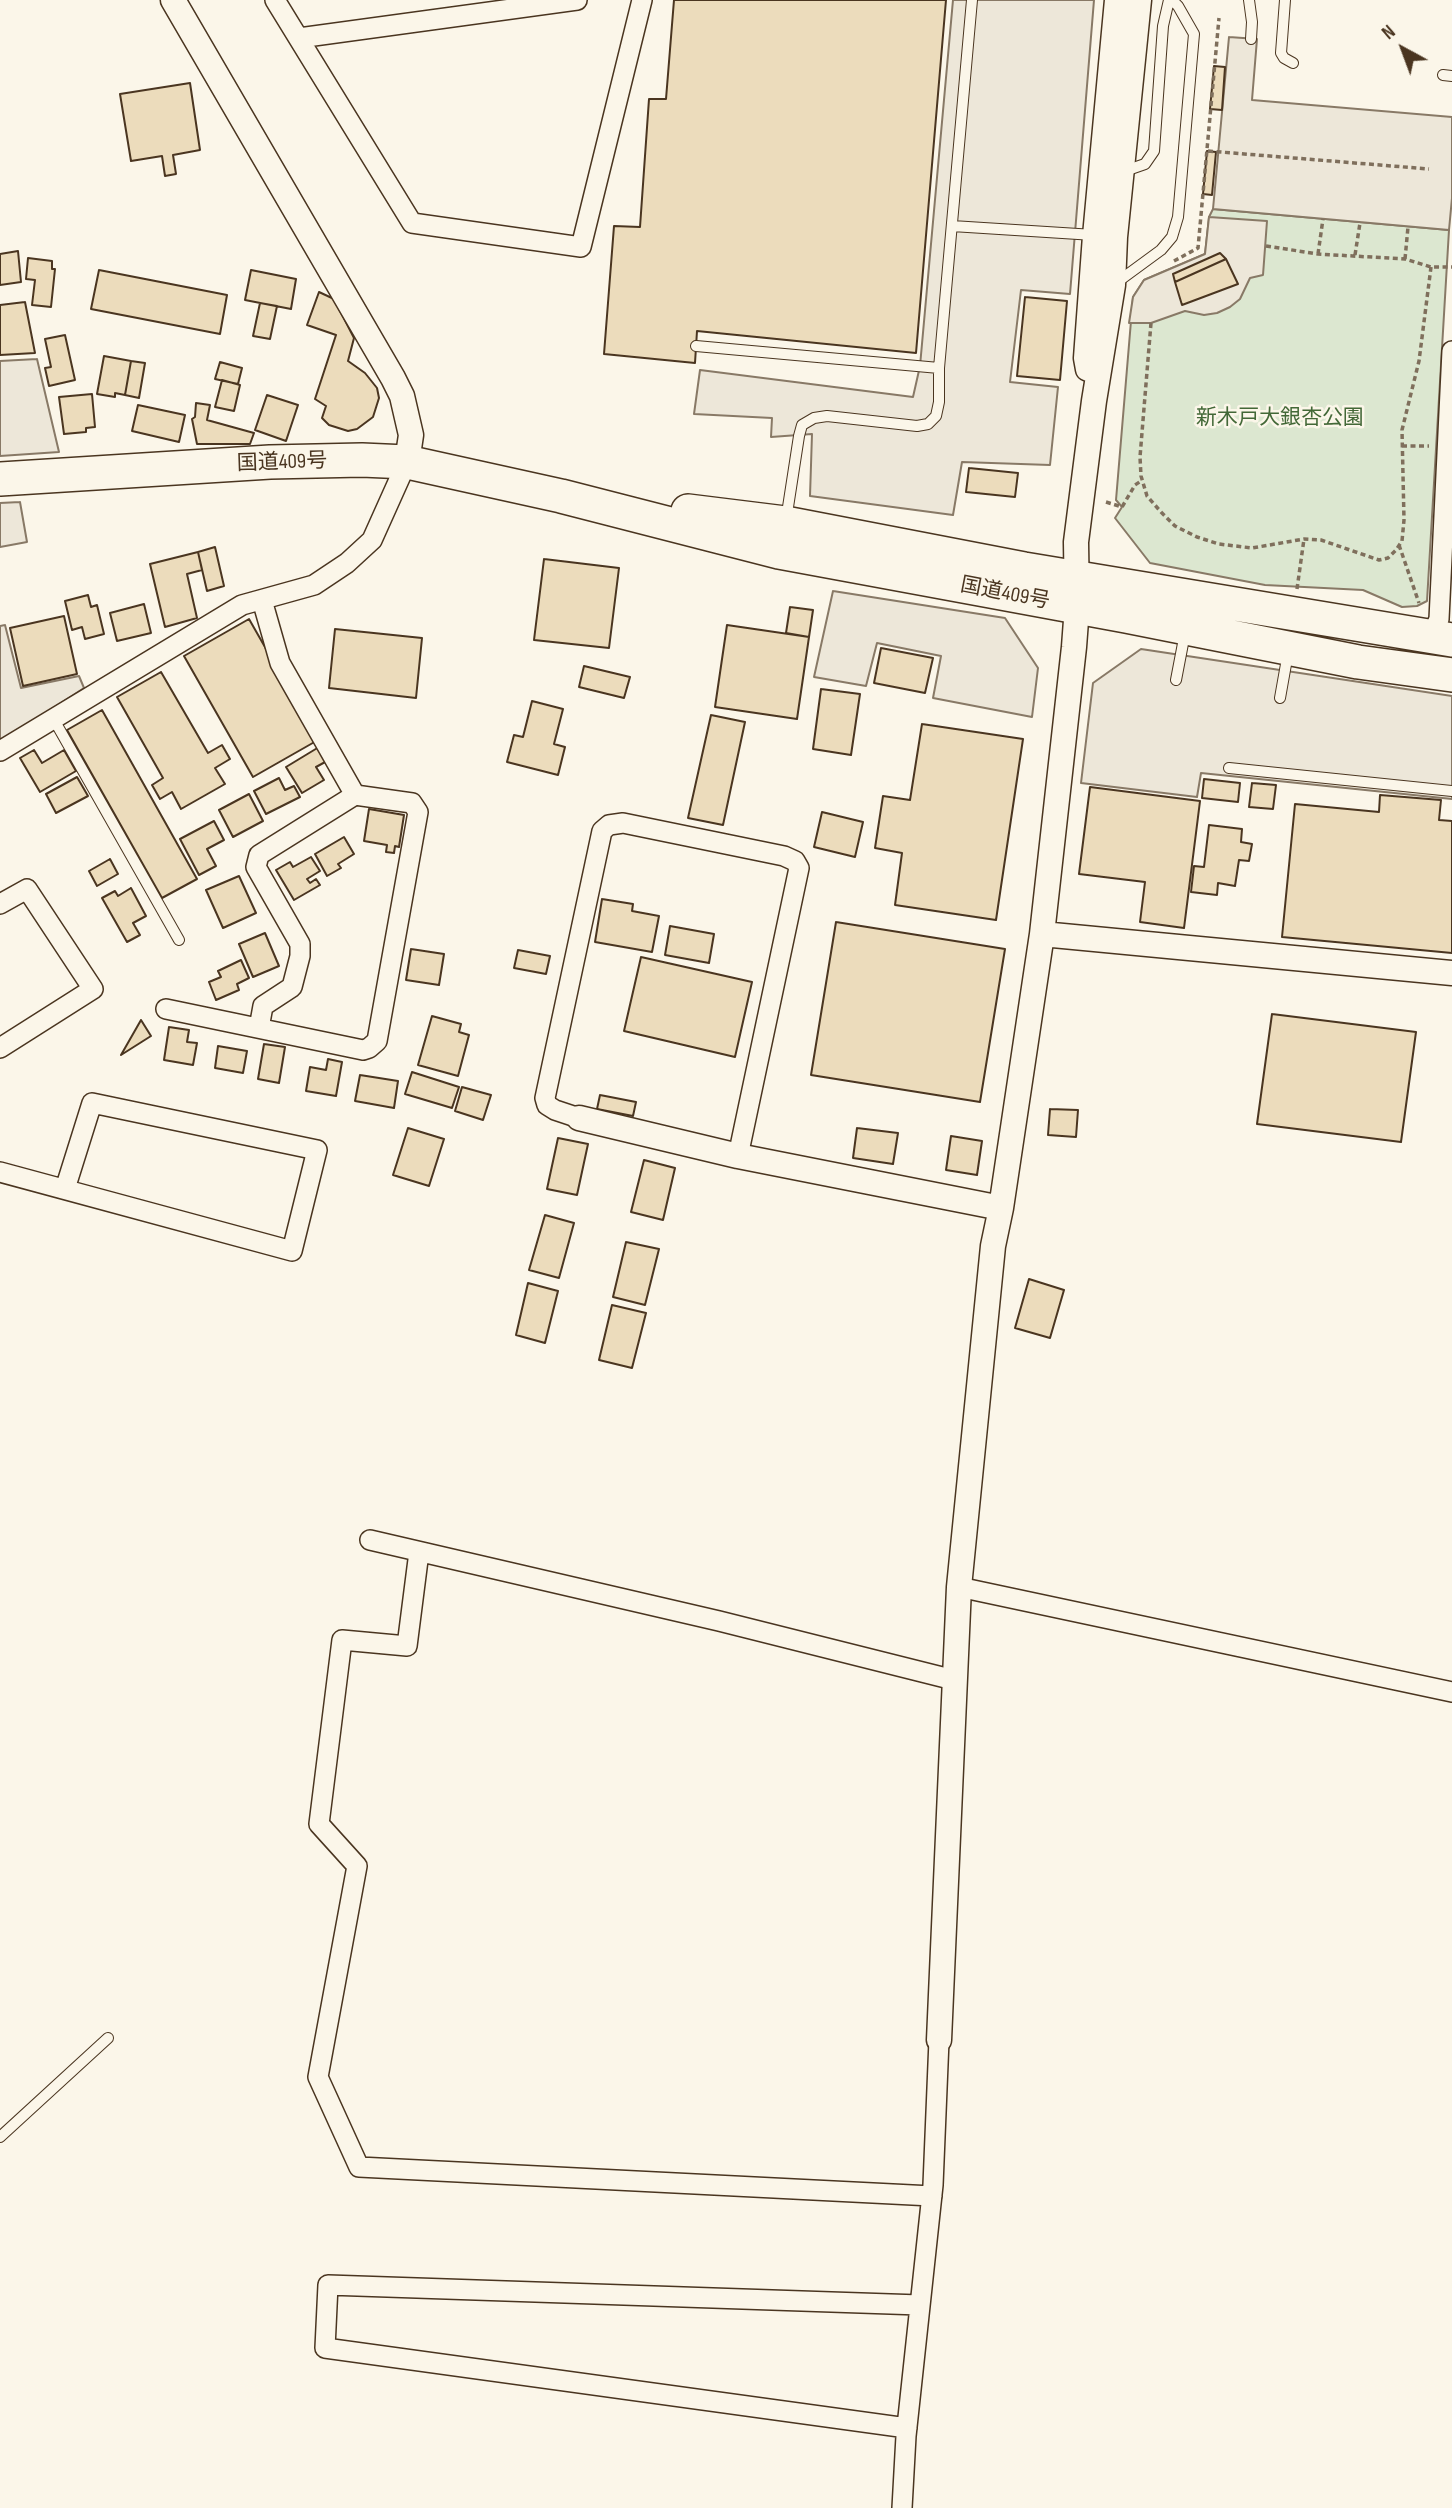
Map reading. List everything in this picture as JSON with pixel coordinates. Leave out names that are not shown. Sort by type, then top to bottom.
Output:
[{"type":"highway","name":"国道409号","points":[[0,479],[270,462],[407,462],[561,496],[779,552],[1077,593],[1435,630]]},
{"type":"highway","name":"国道409号","points":[[561,496],[785,523],[1077,593],[1186,627],[1358,662],[1452,675]]},
{"type":"street","points":[[0,751],[243,606],[314,585],[347,563],[372,540],[407,462],[411,435],[402,396],[393,378],[173,0]]},
{"type":"street","points":[[275,0],[412,223],[580,247],[642,0]]},
{"type":"street","points":[[299,38],[577,0]]},
{"type":"street","points":[[902,2508],[907,2428],[932,2196],[959,1587],[993,1246],[1042,934],[1077,593],[1076,542],[1094,401],[1113,285],[1105,236],[1117,0]]},
{"type":"street","points":[[1094,401],[1086,358],[1105,236],[1121,173],[1139,0]]},
{"type":"street","points":[[1435,630],[1439,619],[1449,489],[1452,351]]},
{"type":"street","points":[[262,600],[280,663],[355,795]]},
{"type":"street","points":[[166,1009],[363,1050],[369,1048],[377,1041],[418,811],[412,803],[355,795],[259,855],[257,867],[300,944],[300,956],[292,987],[263,1006],[259,1028]]},
{"type":"street","points":[[738,1156],[799,868],[795,860],[783,856],[623,823],[609,825],[602,831],[545,1098],[547,1105],[579,1118],[738,1156],[1001,1208]]},
{"type":"street","points":[[0,904],[27,889],[93,989],[0,1048]]},
{"type":"street","points":[[1042,934],[1452,973]]},
{"type":"street","points":[[0,1172],[292,1251],[317,1150],[92,1103],[65,1189]]},
{"type":"street","points":[[370,1540],[719,1621],[954,1680]]},
{"type":"street","points":[[419,1552],[407,1646],[342,1640],[319,1824],[357,1866],[318,2077],[359,2167],[932,2196]]},
{"type":"street","points":[[959,1587],[1452,1692]]},
{"type":"street","points":[[907,2428],[325,2348],[328,2285],[920,2305]]},
{"type":"lane","points":[[785,523],[802,425],[814,418],[827,416],[917,426],[928,424],[936,416],[972,0]]},
{"type":"lane","points":[[1113,285],[1161,250],[1172,237],[1178,217],[1194,34],[1178,6],[1171,0],[1163,26],[1154,151],[1145,164],[1121,173]]},
{"type":"lane","points":[[1249,0],[1251,39]]},
{"type":"lane","points":[[1285,0],[1281,53],[1293,63]]},
{"type":"lane","points":[[952,226],[1105,236]]},
{"type":"lane","points":[[696,346],[939,368]]},
{"type":"lane","points":[[1175,680],[1186,627]]},
{"type":"lane","points":[[1280,698],[1289,648]]},
{"type":"lane","points":[[54,718],[179,940]]},
{"type":"lane","points":[[1229,768],[1452,790]]},
{"type":"lane","points":[[0,2137],[108,2038]]},
{"type":"path","points":[[1208,151],[1429,169]]},
{"type":"path","points":[[1318,254],[1323,219]]},
{"type":"path","points":[[1355,255],[1360,223]]},
{"type":"path","points":[[1405,259],[1408,227]]},
{"type":"path","points":[[1266,246],[1318,254],[1405,259],[1430,267],[1452,267]]},
{"type":"path","points":[[1151,323],[1139,457],[1141,481],[1147,496],[1161,512],[1175,526],[1219,544],[1252,548],[1304,539],[1321,540],[1379,560],[1388,558],[1399,545],[1404,520],[1401,446],[1405,413],[1419,361],[1430,267]]},
{"type":"path","points":[[1401,446],[1448,447]]},
{"type":"path","points":[[1106,502],[1122,507],[1135,485],[1141,481]]},
{"type":"path","points":[[1297,596],[1304,539]]},
{"type":"path","points":[[1399,545],[1435,630]]},
{"type":"green space","name":"新木戸大銀杏公園","points":[[1213,209],[1449,230],[1427,601],[1417,606],[1402,607],[1363,590],[1265,585],[1150,563],[1115,518],[1122,507],[1116,500],[1133,297],[1144,280],[1205,254],[1209,217]]},
{"type":"shaded area","points":[[953,0],[1094,0],[1070,294],[1021,290],[1010,382],[1058,387],[1050,465],[962,462],[953,515],[810,496],[812,434],[771,437],[772,418],[694,414],[700,370],[913,397],[920,366]]},
{"type":"shaded area","points":[[1229,37],[1257,39],[1252,100],[1452,117],[1452,198],[1449,230],[1213,209]]},
{"type":"shaded area","points":[[1209,217],[1267,221],[1263,275],[1250,278],[1240,299],[1217,313],[1204,315],[1185,311],[1151,323],[1129,323],[1133,297],[1144,280],[1205,254]]},
{"type":"shaded area","points":[[37,359],[59,452],[0,456],[0,361]]},
{"type":"shaded area","points":[[20,502],[27,542],[0,547],[0,503]]},
{"type":"shaded area","points":[[833,591],[1005,618],[1038,668],[1032,717],[933,698],[941,656],[877,643],[866,686],[814,677]]},
{"type":"shaded area","points":[[5,625],[21,688],[79,676],[84,688],[0,743],[0,626]]},
{"type":"shaded area","points":[[1141,649],[1452,696],[1452,799],[1201,773],[1197,797],[1081,783],[1093,683]]},
{"type":"building","points":[[674,0],[946,0],[916,353],[697,331],[695,363],[604,354],[614,226],[640,227],[649,99],[666,99]]},
{"type":"building","points":[[1214,66],[1225,67],[1222,110],[1210,109]]},
{"type":"building","points":[[190,83],[200,150],[173,155],[176,174],[165,176],[162,156],[131,161],[120,94]]},
{"type":"building","points":[[1207,151],[1216,152],[1212,195],[1203,194]]},
{"type":"building","points":[[18,251],[21,282],[0,285],[0,254]]},
{"type":"building","points":[[1220,253],[1226,259],[1175,282],[1173,274]]},
{"type":"building","points":[[28,258],[52,261],[52,269],[55,269],[51,307],[32,305],[35,280],[26,279]]},
{"type":"building","points":[[1226,259],[1238,284],[1182,305],[1175,282]]},
{"type":"building","points":[[99,270],[227,295],[220,334],[91,309]]},
{"type":"building","points":[[251,270],[296,279],[291,309],[245,300]]},
{"type":"building","points":[[319,292],[334,299],[354,338],[348,361],[365,373],[377,388],[379,398],[373,417],[357,429],[348,431],[329,425],[322,418],[326,406],[315,399],[336,335],[307,325]]},
{"type":"building","points":[[1025,297],[1067,301],[1060,380],[1017,376]]},
{"type":"building","points":[[25,302],[35,353],[0,355],[0,305]]},
{"type":"building","points":[[260,303],[277,306],[270,339],[253,336]]},
{"type":"building","points":[[65,335],[75,380],[49,386],[45,368],[51,367],[45,339]]},
{"type":"building","points":[[104,356],[131,361],[125,395],[115,393],[115,397],[97,394]]},
{"type":"building","points":[[131,361],[145,363],[139,398],[125,395]]},
{"type":"building","points":[[220,362],[242,368],[238,384],[215,379]]},
{"type":"building","points":[[222,380],[240,385],[234,411],[215,407]]},
{"type":"building","points":[[92,394],[95,427],[86,428],[86,432],[64,434],[59,397]]},
{"type":"building","points":[[267,395],[298,405],[286,441],[255,430]]},
{"type":"building","points":[[196,403],[210,405],[207,420],[254,433],[250,444],[197,444],[192,419],[195,417]]},
{"type":"building","points":[[138,405],[185,415],[179,442],[132,431]]},
{"type":"building","points":[[969,468],[1018,473],[1015,497],[966,492]]},
{"type":"building","points":[[215,547],[224,586],[207,591],[198,552]]},
{"type":"building","points":[[198,552],[202,570],[187,574],[197,618],[165,627],[150,564]]},
{"type":"building","points":[[544,559],[619,568],[609,648],[534,640]]},
{"type":"building","points":[[88,595],[91,607],[97,605],[104,634],[85,639],[82,627],[72,630],[65,601]]},
{"type":"building","points":[[144,604],[151,633],[117,641],[110,613]]},
{"type":"building","points":[[790,607],[813,610],[809,637],[786,633]]},
{"type":"building","points":[[64,616],[77,674],[23,686],[10,628]]},
{"type":"building","points":[[249,619],[318,740],[253,777],[184,656]]},
{"type":"building","points":[[727,625],[809,637],[797,719],[715,707]]},
{"type":"building","points":[[335,629],[422,638],[416,698],[329,688]]},
{"type":"building","points":[[881,648],[933,658],[925,693],[874,683]]},
{"type":"building","points":[[584,666],[630,677],[624,698],[579,687]]},
{"type":"building","points":[[161,672],[208,753],[222,745],[230,759],[215,768],[225,784],[181,809],[172,792],[160,799],[152,785],[163,778],[117,697]]},
{"type":"building","points":[[821,689],[860,694],[851,755],[813,749]]},
{"type":"building","points":[[532,701],[563,709],[554,744],[565,747],[558,775],[507,762],[514,735],[523,737]]},
{"type":"building","points":[[102,710],[197,879],[162,898],[67,730]]},
{"type":"building","points":[[711,715],[745,722],[723,825],[688,818]]},
{"type":"building","points":[[922,724],[1023,739],[996,920],[895,905],[902,853],[875,848],[883,796],[910,800]]},
{"type":"building","points":[[319,747],[327,761],[316,767],[324,780],[302,793],[286,767]]},
{"type":"building","points":[[34,750],[42,763],[64,750],[76,771],[40,792],[20,758]]},
{"type":"building","points":[[77,777],[88,796],[56,813],[46,794]]},
{"type":"building","points":[[279,778],[285,790],[294,786],[300,797],[266,814],[254,791]]},
{"type":"building","points":[[1204,779],[1240,783],[1238,802],[1202,798]]},
{"type":"building","points":[[1252,783],[1276,785],[1273,809],[1249,807]]},
{"type":"building","points":[[1090,787],[1200,801],[1184,928],[1140,922],[1145,882],[1079,874]]},
{"type":"building","points":[[249,794],[263,821],[233,837],[219,810]]},
{"type":"building","points":[[1380,795],[1441,800],[1439,820],[1452,821],[1452,953],[1282,937],[1295,804],[1379,812]]},
{"type":"building","points":[[369,809],[404,815],[399,847],[395,846],[394,853],[386,852],[387,845],[364,841]]},
{"type":"building","points":[[822,812],[863,822],[855,857],[814,847]]},
{"type":"building","points":[[214,821],[224,840],[207,849],[216,866],[199,875],[180,839]]},
{"type":"building","points":[[1209,825],[1242,829],[1241,842],[1252,844],[1249,861],[1239,860],[1235,886],[1218,883],[1217,895],[1191,892],[1194,866],[1204,867]]},
{"type":"building","points":[[344,837],[354,854],[338,864],[341,868],[327,876],[315,854]]},
{"type":"building","points":[[311,857],[320,871],[307,879],[310,883],[316,879],[320,885],[294,900],[276,870],[290,862],[293,867]]},
{"type":"building","points":[[110,859],[118,874],[97,886],[89,871]]},
{"type":"building","points":[[239,876],[256,913],[223,928],[206,890]]},
{"type":"building","points":[[131,888],[146,916],[133,923],[140,935],[127,942],[102,898],[115,891],[118,896]]},
{"type":"building","points":[[602,899],[633,904],[632,911],[659,916],[652,952],[595,942]]},
{"type":"building","points":[[836,922],[1005,949],[980,1102],[811,1075]]},
{"type":"building","points":[[670,926],[714,934],[709,963],[665,955]]},
{"type":"building","points":[[265,933],[279,966],[253,977],[239,944]]},
{"type":"building","points":[[411,949],[444,954],[439,985],[406,980]]},
{"type":"building","points":[[518,950],[550,956],[546,974],[514,968]]},
{"type":"building","points":[[641,957],[752,982],[735,1057],[624,1031]]},
{"type":"building","points":[[241,960],[249,978],[237,984],[239,990],[216,1000],[209,982],[221,977],[218,971]]},
{"type":"building","points":[[1272,1014],[1416,1032],[1401,1142],[1257,1124]]},
{"type":"building","points":[[432,1016],[461,1024],[459,1032],[469,1035],[458,1076],[418,1065]]},
{"type":"building","points":[[141,1020],[151,1036],[121,1055]]},
{"type":"building","points":[[169,1027],[189,1030],[187,1042],[197,1043],[193,1065],[164,1060]]},
{"type":"building","points":[[264,1044],[285,1047],[279,1083],[258,1079]]},
{"type":"building","points":[[218,1046],[247,1051],[243,1073],[215,1068]]},
{"type":"building","points":[[328,1059],[342,1062],[336,1096],[306,1091],[310,1067],[326,1070]]},
{"type":"building","points":[[412,1072],[459,1087],[452,1108],[405,1094]]},
{"type":"building","points":[[360,1075],[398,1081],[394,1108],[355,1101]]},
{"type":"building","points":[[462,1087],[491,1095],[483,1120],[455,1111]]},
{"type":"building","points":[[600,1095],[636,1102],[633,1116],[597,1109]]},
{"type":"building","points":[[1050,1109],[1078,1110],[1076,1137],[1048,1135]]},
{"type":"building","points":[[408,1128],[444,1139],[429,1186],[393,1175]]},
{"type":"building","points":[[857,1128],[898,1133],[893,1164],[853,1158]]},
{"type":"building","points":[[951,1136],[982,1141],[977,1175],[946,1170]]},
{"type":"building","points":[[558,1138],[588,1144],[577,1195],[547,1189]]},
{"type":"building","points":[[644,1160],[675,1168],[663,1220],[631,1212]]},
{"type":"building","points":[[545,1215],[574,1223],[559,1278],[529,1270]]},
{"type":"building","points":[[626,1242],[659,1249],[645,1305],[613,1297]]},
{"type":"building","points":[[1029,1279],[1064,1290],[1050,1338],[1015,1328]]},
{"type":"building","points":[[528,1283],[558,1291],[545,1343],[516,1335]]},
{"type":"building","points":[[612,1305],[646,1313],[632,1368],[599,1360]]}]
